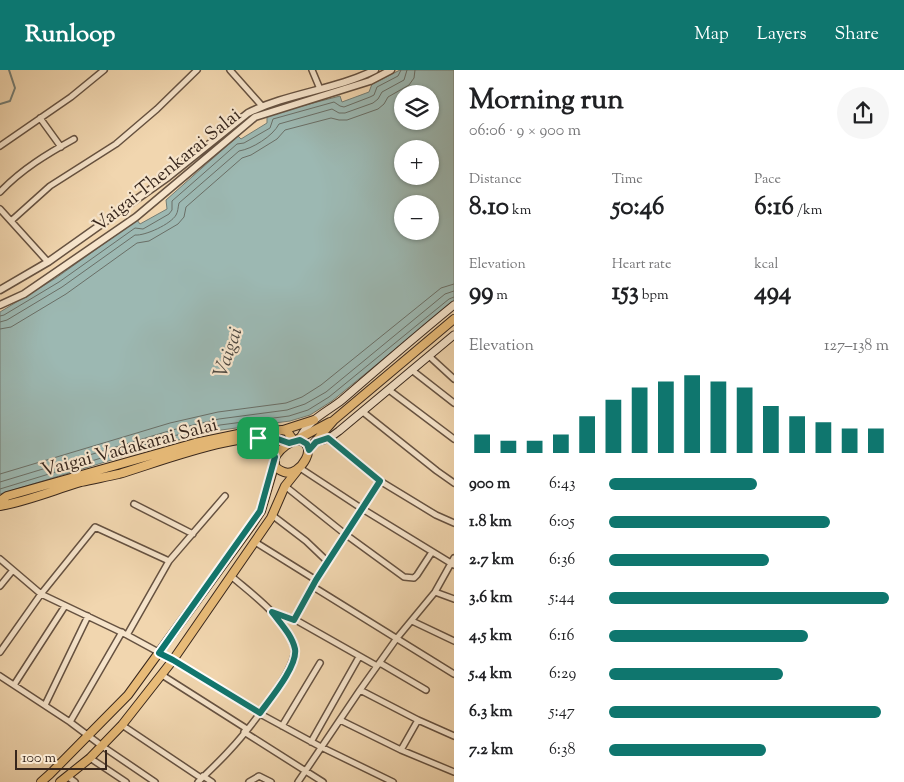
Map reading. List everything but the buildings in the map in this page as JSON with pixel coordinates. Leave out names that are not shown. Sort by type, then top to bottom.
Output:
[{"type":"main road","points":[[295,440],[314,420],[339,402],[454,305]]},
{"type":"main road","points":[[60,782],[102,746],[122,725],[162,675],[272,516],[285,486],[309,450],[334,420],[454,319]]},
{"type":"main road","points":[[316,442],[328,438],[363,412],[454,335]]},
{"type":"main road","name":"Vaigai Vadakarai Salai","points":[[0,502],[7,496],[195,443],[243,433],[283,430],[314,420]]},
{"type":"main road","points":[[41,782],[128,695],[159,653],[260,511],[275,460],[282,448],[334,420]]},
{"type":"main road","points":[[283,430],[295,440],[307,444],[309,450]]},
{"type":"main road","points":[[258,438],[270,446],[275,460],[283,472],[290,473],[298,469]]},
{"type":"main road","name":"Vaigai Vadakarai Salai","points":[[0,506],[82,482],[119,474],[195,449],[244,439],[275,438],[295,440]]},
{"type":"street","points":[[0,146],[104,70]]},
{"type":"street","points":[[11,221],[50,186],[116,144],[158,109],[197,70]]},
{"type":"street","points":[[230,70],[262,106]]},
{"type":"street","points":[[312,70],[320,89]]},
{"type":"street","name":"Vaigai Thenkarai Salai","points":[[0,290],[48,262],[168,177],[248,113],[262,106],[320,89],[374,70]]},
{"type":"street","name":"Vaigai Thenkarai Salai","points":[[0,305],[24,294],[136,216],[255,117],[370,81],[391,70]]},
{"type":"street","points":[[40,118],[61,147]]},
{"type":"street","points":[[0,192],[14,178],[34,163],[74,139]]},
{"type":"street","points":[[0,209],[48,262]]},
{"type":"street","points":[[429,356],[454,379]]},
{"type":"street","points":[[413,370],[454,403]]},
{"type":"street","points":[[389,390],[454,439]]},
{"type":"street","points":[[363,412],[454,483]]},
{"type":"street","points":[[328,438],[380,481],[436,515],[454,522]]},
{"type":"street","points":[[298,469],[432,552],[453,562],[435,592],[378,664],[298,782]]},
{"type":"street","points":[[294,620],[312,586],[380,481]]},
{"type":"street","points":[[285,486],[345,534],[404,577],[414,578],[432,552]]},
{"type":"street","points":[[70,722],[169,561],[225,496]]},
{"type":"street","points":[[134,504],[193,534]]},
{"type":"street","points":[[272,516],[306,541],[328,562]]},
{"type":"street","points":[[0,652],[41,594],[95,527],[169,561]]},
{"type":"street","points":[[255,542],[316,580]]},
{"type":"street","points":[[0,559],[41,594],[173,660],[282,726],[393,782]]},
{"type":"street","points":[[0,586],[13,570]]},
{"type":"street","points":[[201,779],[228,752],[260,713],[290,670],[295,650],[291,639],[272,612],[231,576]]},
{"type":"street","points":[[312,586],[454,674]]},
{"type":"street","points":[[435,592],[454,599]]},
{"type":"street","points":[[14,685],[66,606]]},
{"type":"street","points":[[272,612],[294,620],[329,638],[359,657],[378,664],[426,690]]},
{"type":"street","points":[[45,705],[88,616]]},
{"type":"street","points":[[412,621],[454,641]]},
{"type":"street","points":[[311,742],[359,657]]},
{"type":"street","points":[[282,726],[320,663]]},
{"type":"street","points":[[162,675],[323,782]]},
{"type":"street","points":[[0,676],[70,722],[154,782]]},
{"type":"street","points":[[360,690],[454,736]]},
{"type":"street","points":[[340,720],[401,750],[454,772]]},
{"type":"street","points":[[401,750],[418,720]]},
{"type":"street","points":[[122,725],[201,779],[212,782]]},
{"type":"street","points":[[90,758],[126,782]]},
{"type":"street","points":[[67,776],[75,782]]},
{"type":"street","points":[[249,782],[259,776],[271,782]]},
{"type":"water","name":"Vaigai","points":[[400,70],[454,70],[454,301],[332,401],[310,415],[290,421],[221,430],[174,441],[0,494],[0,312],[56,278],[137,220],[140,224],[167,209],[166,200],[238,136],[241,139],[267,123],[267,115],[340,96],[342,102],[369,92],[372,84]]},
{"type":"waterway","points":[[0,104],[10,101],[15,88],[9,70]]},
{"type":"route","points":[[258,438],[280,438],[289,443],[300,440],[307,444],[309,450],[316,442],[328,438],[380,481],[316,580],[294,620],[272,612],[291,639],[295,650],[294,660],[290,670],[260,713],[159,653],[260,511],[268,489],[275,457],[270,446],[258,438]]}]
